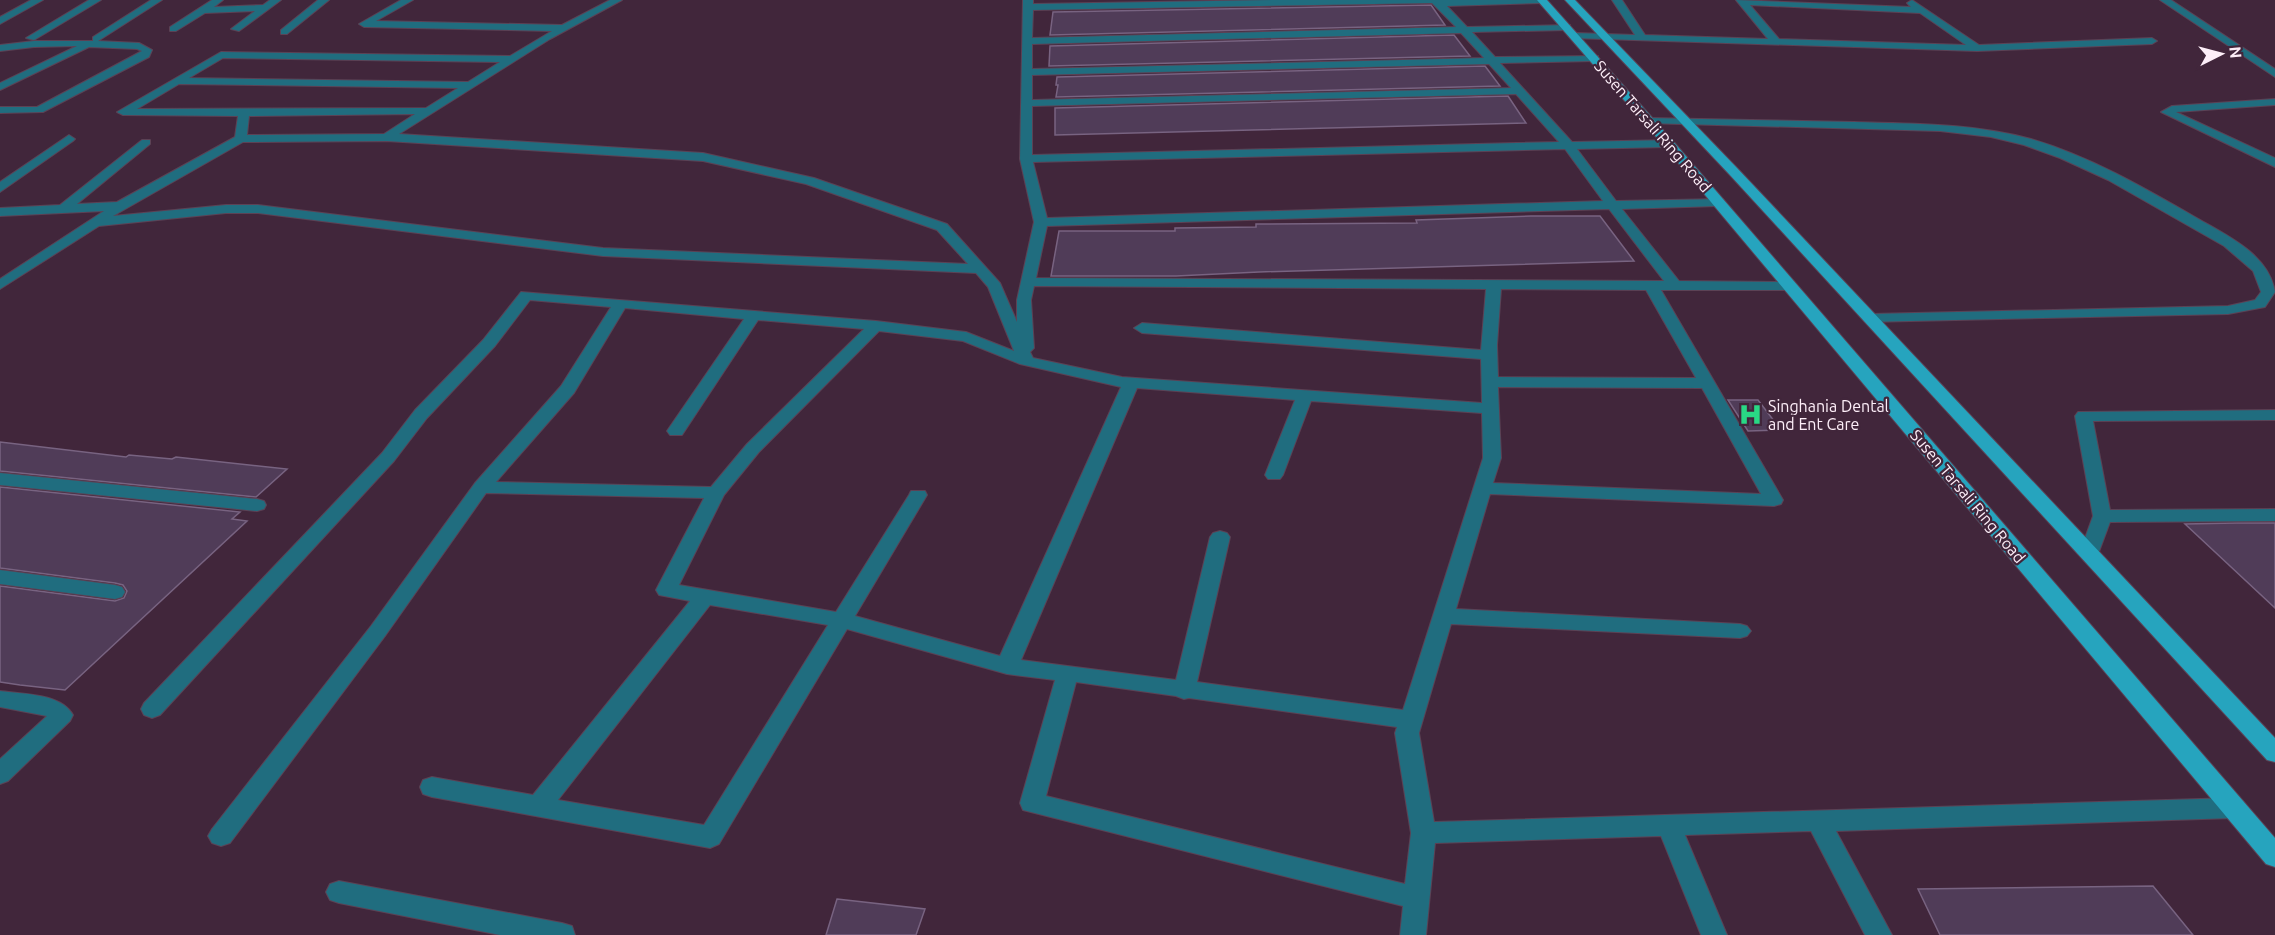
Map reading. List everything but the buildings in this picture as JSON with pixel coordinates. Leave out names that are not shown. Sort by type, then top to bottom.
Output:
[{"type":"main road","name":"Susen Tarsali Ring Road","points":[[1542,0],[1668,143],[2275,856]]},
{"type":"main road","name":"Susen Tarsali Ring Road","points":[[1570,0],[2090,552],[2266,733],[2275,753]]},
{"type":"street","points":[[0,21],[38,0]]},
{"type":"street","points":[[31,38],[96,0]]},
{"type":"street","points":[[0,87],[92,42],[157,0]]},
{"type":"street","points":[[173,29],[218,0]]},
{"type":"street","points":[[236,29],[276,0]]},
{"type":"street","points":[[284,32],[324,0]]},
{"type":"street","points":[[408,0],[364,24],[565,28]]},
{"type":"street","points":[[387,137],[512,59],[617,0]]},
{"type":"street","points":[[1026,361],[1024,300],[1041,222],[1026,159],[1026,41],[1029,4],[1542,0]]},
{"type":"street","points":[[1617,0],[1642,38]]},
{"type":"street","points":[[1908,0],[1977,48]]},
{"type":"street","points":[[2165,0],[2275,74]]},
{"type":"street","points":[[1439,1],[1569,146],[1612,206],[1675,285]]},
{"type":"street","points":[[1742,1],[1776,42]]},
{"type":"street","points":[[1742,1],[1921,10]]},
{"type":"street","points":[[203,10],[264,8]]},
{"type":"street","points":[[1026,41],[1466,31],[1571,31],[1607,37],[1977,48],[2152,42]]},
{"type":"street","points":[[0,48],[27,44],[92,42],[139,46],[147,50],[145,55],[39,110],[0,110]]},
{"type":"street","points":[[428,111],[123,112],[221,55],[512,59]]},
{"type":"street","points":[[359,83],[397,57]]},
{"type":"street","points":[[1026,72],[1594,58]]},
{"type":"street","points":[[179,81],[470,85]]},
{"type":"street","points":[[1026,103],[1519,91]]},
{"type":"street","points":[[2275,102],[2172,109],[2167,112],[2275,163]]},
{"type":"street","points":[[241,139],[244,112]]},
{"type":"street","points":[[1649,121],[1941,128],[1983,132],[2038,145],[2096,170],[2229,243],[2248,257],[2265,275],[2268,292],[2260,304],[2228,310],[1871,319]]},
{"type":"street","points":[[0,285],[120,206],[241,139],[387,137],[703,157],[810,181],[942,227],[995,286],[1026,361]]},
{"type":"street","points":[[0,188],[69,139]]},
{"type":"street","points":[[63,209],[146,142]]},
{"type":"street","points":[[1026,159],[1668,143]]},
{"type":"street","points":[[1041,222],[1718,202]]},
{"type":"street","points":[[0,212],[120,206]]},
{"type":"street","points":[[96,222],[226,209],[258,209],[593,252],[979,269]]},
{"type":"street","points":[[1028,282],[1789,286]]},
{"type":"street","points":[[1413,935],[1423,833],[1407,733],[1492,458],[1489,355],[1494,285]]},
{"type":"street","points":[[1483,488],[1774,500],[1651,285]]},
{"type":"street","points":[[152,709],[388,457],[421,414],[489,343],[526,295],[876,326],[966,337],[1026,361],[1131,383],[1491,409]]},
{"type":"street","points":[[221,836],[378,631],[480,487],[568,389],[620,304]]},
{"type":"street","points":[[676,430],[754,315]]},
{"type":"street","points":[[876,326],[753,447],[716,493],[666,590],[841,620],[1007,666],[1411,720]]},
{"type":"street","points":[[1142,328],[1489,355]]},
{"type":"street","points":[[1490,382],[1707,383]]},
{"type":"street","points":[[1007,666],[1131,383]]},
{"type":"street","points":[[1274,475],[1305,395]]},
{"type":"street","points":[[2090,552],[2102,516],[2084,416],[2275,415]]},
{"type":"street","points":[[0,479],[256,505]]},
{"type":"street","points":[[480,487],[716,493]]},
{"type":"street","points":[[432,787],[710,837],[918,495]]},
{"type":"street","points":[[2102,516],[2275,515]]},
{"type":"street","points":[[1184,691],[1221,537]]},
{"type":"street","points":[[0,577],[115,592]]},
{"type":"street","points":[[538,807],[705,597]]},
{"type":"street","points":[[1443,616],[1740,631]]},
{"type":"street","points":[[1068,673],[1032,803],[1417,898]]},
{"type":"street","points":[[0,699],[52,708],[62,715],[0,774]]},
{"type":"street","points":[[1423,833],[2234,808]]},
{"type":"street","points":[[1818,821],[1878,935]]},
{"type":"street","points":[[1669,826],[1714,935]]},
{"type":"street","points":[[339,892],[562,935]]},
{"type":"place","name":"Singhania Dental and Ent Care","points":[[1750,415]]}]
